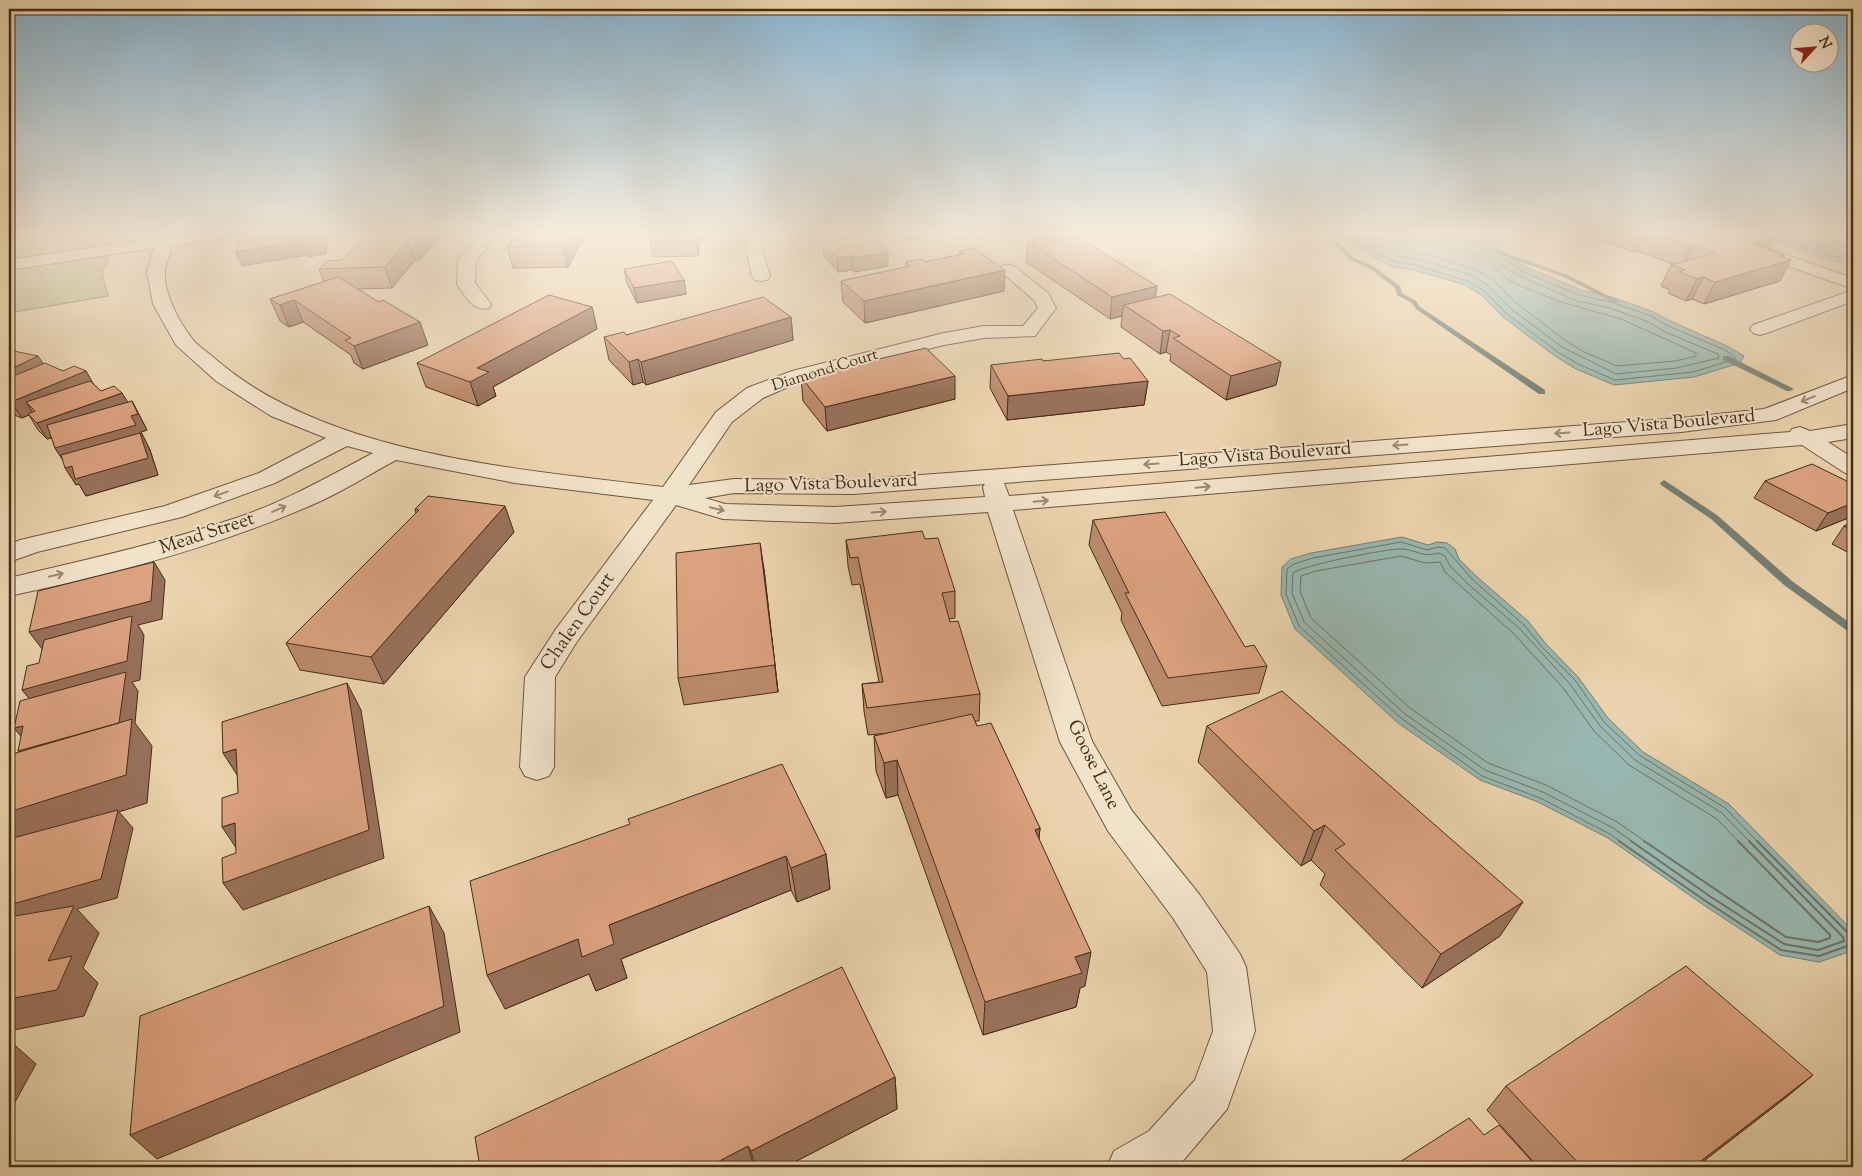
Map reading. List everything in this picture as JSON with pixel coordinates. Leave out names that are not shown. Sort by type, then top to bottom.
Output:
[{"type":"street","name":"Lago Vista Boulevard","points":[[159,287],[162,304],[182,341],[224,377],[278,411],[345,438],[393,452],[515,476],[670,495],[723,511],[826,514],[996,490],[1681,425],[1768,415],[1853,381]]},
{"type":"street","points":[[468,287],[482,304]]},
{"type":"street","name":"Diamond Court","points":[[670,495],[724,417],[755,393],[799,375],[944,338],[984,332],[1028,332],[1047,308],[1042,298],[1028,287]]},
{"type":"street","points":[[1760,329],[1853,295]]},
{"type":"street","points":[[1768,415],[1853,468]]},
{"type":"street","name":"Lago Vista Boulevard","points":[[996,490],[1806,438],[1853,431]]},
{"type":"street","name":"Mead Street","points":[[9,554],[29,546],[174,512],[267,478],[345,438]]},
{"type":"street","name":"Mead Street","points":[[9,586],[135,557],[246,523],[316,494],[393,452]]},
{"type":"street","name":"Goose Lane","points":[[996,490],[1076,742],[1120,821],[1186,906],[1226,968],[1234,1031],[1212,1094],[1164,1147],[1130,1167]]},
{"type":"street","name":"Chalen Court","points":[[536,767],[540,677],[566,636],[670,495]]},
{"type":"shaded area","points":[[9,287],[106,287],[108,296],[9,313]]},
{"type":"water","points":[[1468,287],[1574,287],[1612,297],[1654,312],[1727,346],[1744,356],[1740,363],[1694,377],[1614,385],[1576,369],[1555,356],[1503,317],[1480,294]]},
{"type":"water","points":[[1402,537],[1428,545],[1437,542],[1447,543],[1455,549],[1459,559],[1476,576],[1528,621],[1546,644],[1578,677],[1608,718],[1643,752],[1729,804],[1853,931],[1853,947],[1846,953],[1819,962],[1780,955],[1705,906],[1608,838],[1538,802],[1480,780],[1398,723],[1295,629],[1281,595],[1282,567],[1291,559],[1311,553]]},
{"type":"building","points":[[307,287],[354,287],[379,302],[383,300],[420,322],[354,346],[345,340],[351,338],[294,300],[280,305],[270,299]]},
{"type":"building","points":[[848,287],[928,287],[864,301]]},
{"type":"building","points":[[1097,287],[1153,287],[1112,297]]},
{"type":"building","points":[[1170,294],[1281,362],[1231,376],[1173,338],[1180,336],[1170,330],[1163,331],[1124,305]]},
{"type":"building","points":[[549,295],[592,307],[477,368],[489,372],[470,382],[417,363]]},
{"type":"building","points":[[763,297],[791,317],[641,362],[638,359],[629,362],[604,337],[624,332],[626,335]]},
{"type":"building","points":[[926,348],[955,376],[825,407],[801,377]]},
{"type":"building","points":[[9,350],[38,356],[9,370]]},
{"type":"building","points":[[1119,353],[1124,359],[1130,358],[1148,381],[1008,396],[991,365],[1042,359],[1043,361]]},
{"type":"building","points":[[45,363],[63,371],[74,366],[86,371],[11,402],[9,401],[9,378]]},
{"type":"building","points":[[90,381],[101,391],[114,386],[122,393],[37,423],[28,414],[35,411],[26,402]]},
{"type":"building","points":[[132,401],[138,414],[131,416],[136,425],[55,448],[47,425]]},
{"type":"building","points":[[140,433],[148,458],[75,479],[72,466],[65,468],[61,455]]},
{"type":"building","points":[[1812,464],[1853,484],[1853,503],[1828,513],[1765,481]]},
{"type":"building","points":[[428,496],[505,506],[371,657],[286,643],[419,510],[415,509]]},
{"type":"building","points":[[1165,512],[1245,647],[1254,645],[1267,666],[1168,678],[1125,593],[1129,593],[1093,520]]},
{"type":"building","points":[[1853,522],[1853,531],[1844,526]]},
{"type":"building","points":[[922,531],[925,539],[938,538],[955,591],[942,593],[950,622],[958,621],[980,694],[867,708],[862,684],[883,682],[858,557],[850,558],[846,540]]},
{"type":"building","points":[[760,543],[775,665],[678,678],[676,553]]},
{"type":"building","points":[[154,562],[151,601],[29,632],[38,591]]},
{"type":"building","points":[[132,616],[127,661],[22,690],[27,666],[39,663],[44,640]]},
{"type":"building","points":[[126,672],[119,723],[18,751],[23,726],[14,728],[20,701]]},
{"type":"building","points":[[347,683],[369,830],[223,883],[222,858],[236,853],[235,823],[222,827],[222,798],[238,793],[236,749],[223,753],[222,722]]},
{"type":"building","points":[[1282,691],[1523,902],[1441,954],[1335,850],[1345,844],[1325,825],[1314,831],[1207,726]]},
{"type":"building","points":[[972,714],[977,726],[991,723],[1040,828],[1035,830],[1091,952],[1075,957],[1082,973],[985,1002],[897,760],[884,763],[874,736]]},
{"type":"building","points":[[132,719],[126,775],[9,812],[9,755]]},
{"type":"building","points":[[782,764],[826,854],[791,868],[786,856],[609,925],[614,944],[582,957],[578,939],[487,975],[470,881],[630,824],[628,819]]},
{"type":"building","points":[[118,810],[101,879],[9,905],[9,839]]},
{"type":"building","points":[[74,906],[48,961],[72,956],[57,990],[9,999],[9,917]]},
{"type":"building","points":[[429,906],[444,1006],[130,1135],[140,1016]]},
{"type":"building","points":[[1686,966],[1813,1075],[1693,1167],[1582,1167],[1506,1086]]},
{"type":"building","points":[[842,967],[895,1077],[751,1151],[748,1146],[708,1167],[480,1167],[475,1137]]},
{"type":"building","points":[[1469,1118],[1484,1135],[1499,1125],[1537,1167],[1392,1167]]},
{"type":"waterway","points":[[1398,287],[1399,294],[1414,302],[1418,308],[1542,392]]},
{"type":"waterway","points":[[1587,287],[1617,302]]},
{"type":"waterway","points":[[1726,358],[1790,389]]},
{"type":"waterway","points":[[1664,483],[1714,517],[1788,583],[1853,630]]}]
